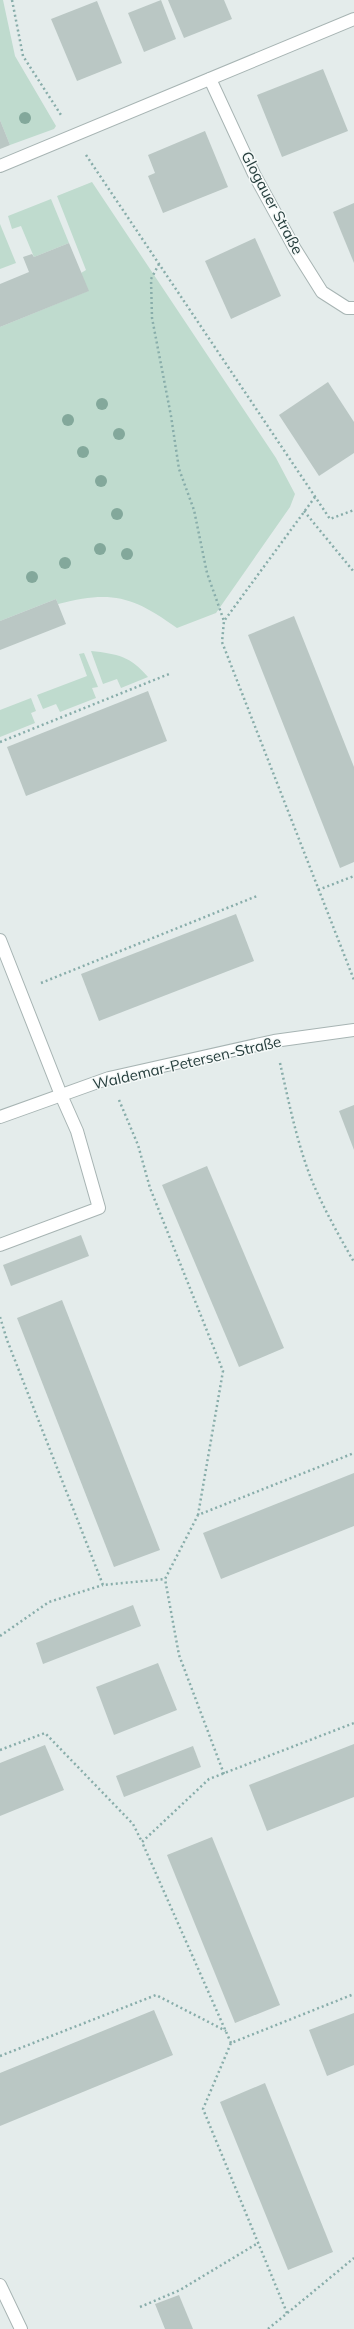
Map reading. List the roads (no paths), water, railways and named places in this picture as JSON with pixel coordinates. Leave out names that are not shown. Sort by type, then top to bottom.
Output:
[{"type":"street","points":[[0,166],[75,137],[210,79],[354,20]]},
{"type":"street","name":"Glogauer Straße","points":[[210,79],[254,174],[295,249],[322,292],[347,308],[354,308]]},
{"type":"street","points":[[0,940],[61,1095],[77,1131],[99,1208],[0,1245]]},
{"type":"street","name":"Waldemar-Petersen-Straße","points":[[0,1117],[110,1078],[274,1041],[354,1030]]},
{"type":"street","points":[[0,2285],[21,2329]]}]
